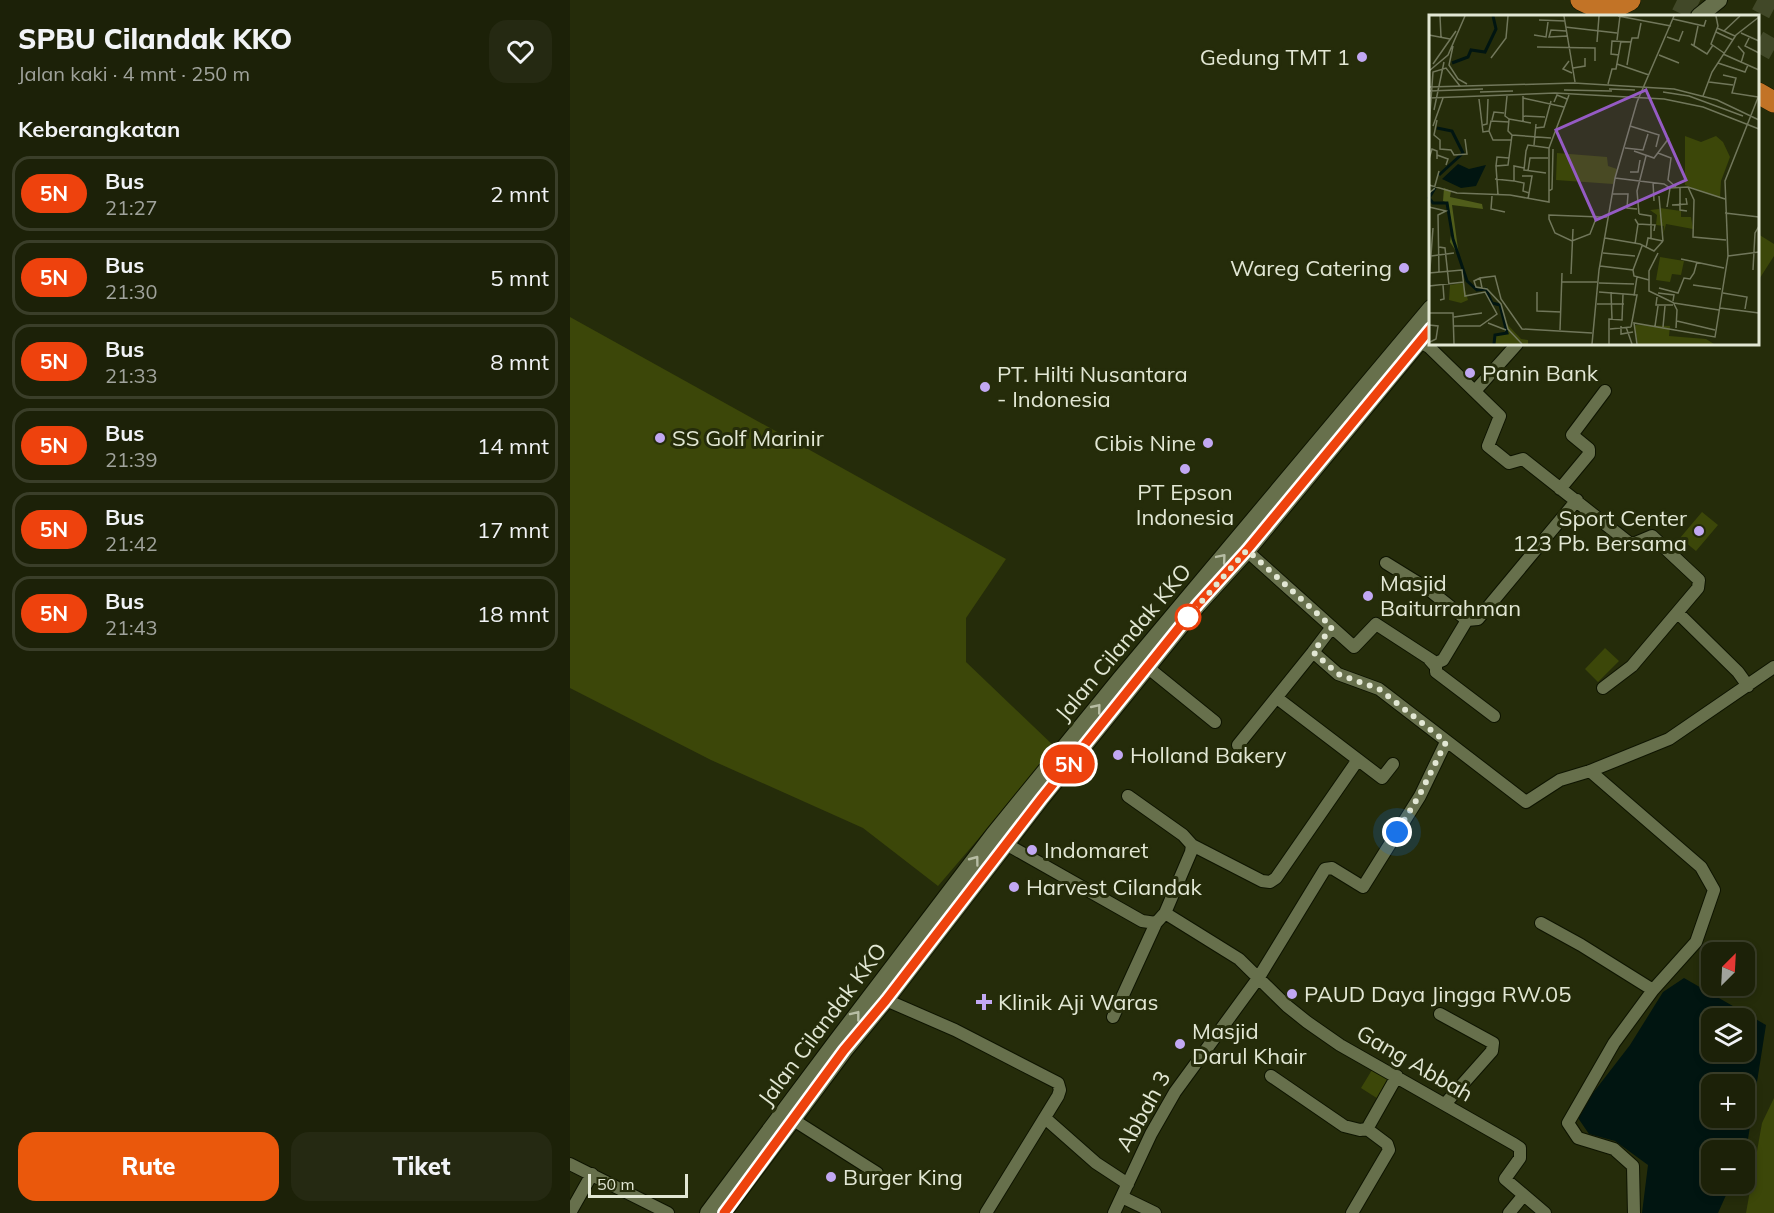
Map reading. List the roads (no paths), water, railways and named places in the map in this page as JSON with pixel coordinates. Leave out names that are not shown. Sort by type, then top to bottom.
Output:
[{"type":"highway","points":[[1564,0],[1594,10],[1620,5],[1629,0]]},
{"type":"street","points":[[1700,15],[1719,0]]},
{"type":"street","name":"Jalan Cilandak KKO","points":[[708,1213],[835,1043],[917,948],[999,840],[1142,664],[1415,336],[1429,312]]},
{"type":"street","name":"Jalan Cilandak KKO","points":[[1415,336],[1429,329]]},
{"type":"street","points":[[1415,336],[1500,416],[1488,446],[1509,463],[1523,459],[1633,544],[1652,536],[1699,580],[1700,584],[1678,613],[1632,666],[1603,688]]},
{"type":"street","points":[[1475,391],[1516,345]]},
{"type":"street","name":"Jalan Cilandak KKO","points":[[1142,664],[1247,550],[1397,356]]},
{"type":"street","points":[[1560,489],[1588,454],[1589,449],[1572,435],[1605,391]]},
{"type":"street","points":[[1386,563],[1428,589],[1467,620],[1478,619],[1577,500]]},
{"type":"street","points":[[1247,550],[1354,647],[1376,624],[1436,663],[1443,660],[1467,620]]},
{"type":"street","points":[[1678,613],[1748,686]]},
{"type":"street","points":[[1238,745],[1332,627]]},
{"type":"street","points":[[1313,652],[1338,674],[1379,689],[1526,802],[1560,780],[1590,771],[1669,739],[1774,667]]},
{"type":"street","points":[[1428,659],[1436,667],[1436,672],[1494,716]]},
{"type":"street","points":[[1142,664],[1215,722]]},
{"type":"street","points":[[1276,698],[1382,778],[1394,764]]},
{"type":"street","name":"Abbah 3","points":[[1114,1213],[1150,1134],[1175,1092],[1259,977],[1325,869],[1332,868],[1363,887],[1419,796],[1446,742]]},
{"type":"street","points":[[1128,796],[1183,835],[1192,845],[1262,881],[1270,882],[1276,878],[1357,760]]},
{"type":"street","points":[[1590,771],[1701,867],[1714,890],[1696,942],[1653,990],[1614,1043],[1568,1123],[1578,1138],[1614,1149],[1633,1166],[1634,1213]]},
{"type":"street","points":[[999,840],[1142,921],[1156,923]]},
{"type":"street","points":[[1113,1017],[1156,923],[1165,913],[1192,845]]},
{"type":"street","name":"Gang Abbah","points":[[1165,913],[1239,959],[1287,1006],[1341,1045],[1520,1148],[1520,1158],[1505,1179],[1545,1213]]},
{"type":"street","points":[[1541,923],[1653,990]]},
{"type":"street","name":"Jalan Cilandak KKO","points":[[723,1213],[844,1050],[886,1000],[917,948]]},
{"type":"street","points":[[886,1000],[955,1030],[1058,1083],[1060,1090],[1045,1118],[986,1213]]},
{"type":"street","points":[[1440,1014],[1493,1043],[1494,1047],[1445,1104]]},
{"type":"street","points":[[1271,1076],[1344,1126],[1360,1130],[1367,1129],[1387,1144],[1389,1150],[1352,1213]]},
{"type":"street","points":[[1367,1129],[1396,1076]]},
{"type":"street","points":[[1045,1118],[1096,1163],[1128,1184]]},
{"type":"street","points":[[792,1119],[877,1173]]},
{"type":"street","points":[[570,1164],[668,1213]]},
{"type":"street","points":[[570,1213],[592,1174]]},
{"type":"street","points":[[1509,1213],[1523,1196]]},
{"type":"street","points":[[1122,1197],[1155,1213]]},
{"type":"tunnel","points":[[1677,0],[1707,15]]},
{"type":"tunnel","points":[[1757,0],[1774,9]]},
{"type":"tunnel","points":[[1759,42],[1774,50]]},
{"type":"place","name":"Gedung TMT 1","points":[[1362,57]]},
{"type":"place","name":"Wareg Catering","points":[[1404,268]]},
{"type":"place","name":"Panin Bank","points":[[1470,373]]},
{"type":"place","name":"PT. Hilti Nusantara - Indonesia","points":[[985,387]]},
{"type":"place","name":"SS Golf Marinir","points":[[660,438]]},
{"type":"place","name":"Cibis Nine","points":[[1208,443]]},
{"type":"place","name":"PT Epson Indonesia","points":[[1185,469]]},
{"type":"place","name":"Sport Center 123 Pb. Bersama","points":[[1699,531]]},
{"type":"place","name":"Masjid Baiturrahman","points":[[1368,596]]},
{"type":"place","name":"Holland Bakery","points":[[1118,755]]},
{"type":"place","name":"Indomaret","points":[[1032,850]]},
{"type":"place","name":"Harvest Cilandak","points":[[1014,887]]},
{"type":"place","name":"PAUD Daya Jingga RW.05","points":[[1292,994]]},
{"type":"place","name":"Klinik Aji Waras","points":[[984,1002]]},
{"type":"place","name":"Masjid Darul Khair","points":[[1180,1044]]},
{"type":"place","name":"Burger King","points":[[831,1177]]}]
